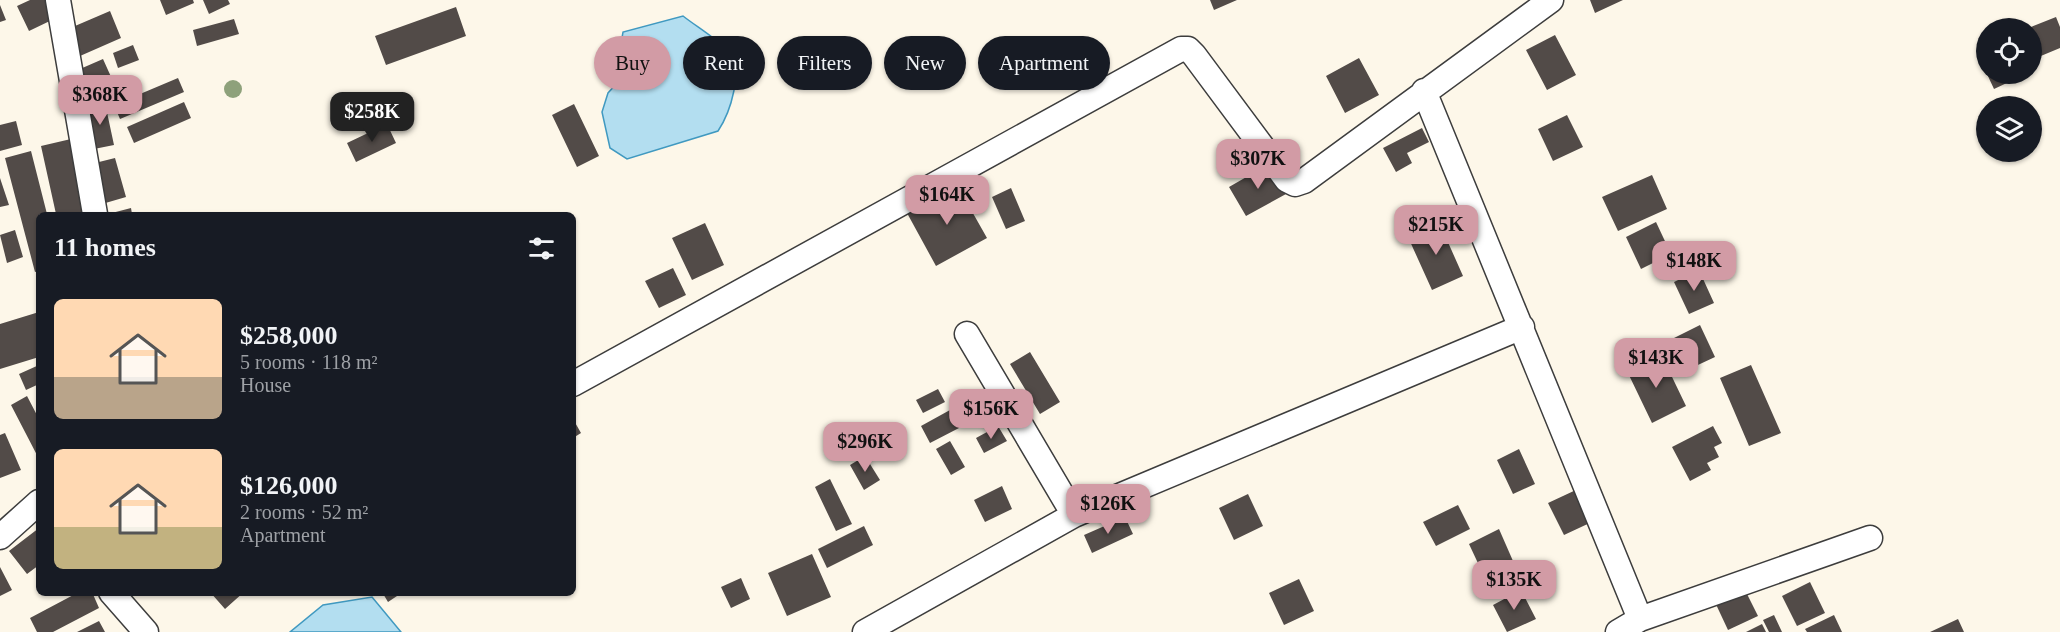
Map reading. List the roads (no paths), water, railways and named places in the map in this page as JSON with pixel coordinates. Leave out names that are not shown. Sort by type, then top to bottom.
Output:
[{"type":"street","points":[[58,0],[94,212]]},
{"type":"street","points":[[576,382],[1181,49],[1188,50],[1194,55],[1287,180],[1295,184],[1304,182],[1424,91],[1551,0]]},
{"type":"street","points":[[1424,91],[1640,619]]},
{"type":"street","points":[[865,632],[1074,516],[1522,327]]},
{"type":"street","points":[[967,334],[1074,516]]},
{"type":"street","points":[[0,537],[36,504]]},
{"type":"street","points":[[1617,632],[1640,619],[1870,538]]},
{"type":"street","points":[[114,596],[146,632]]},
{"type":"water","points":[[683,16],[710,36],[683,36],[683,90],[734,90],[731,103],[718,131],[627,159],[610,148],[602,112],[611,90],[671,90],[671,36],[622,36],[623,32]]},
{"type":"water","points":[[372,597],[401,632],[290,632],[323,605]]}]
